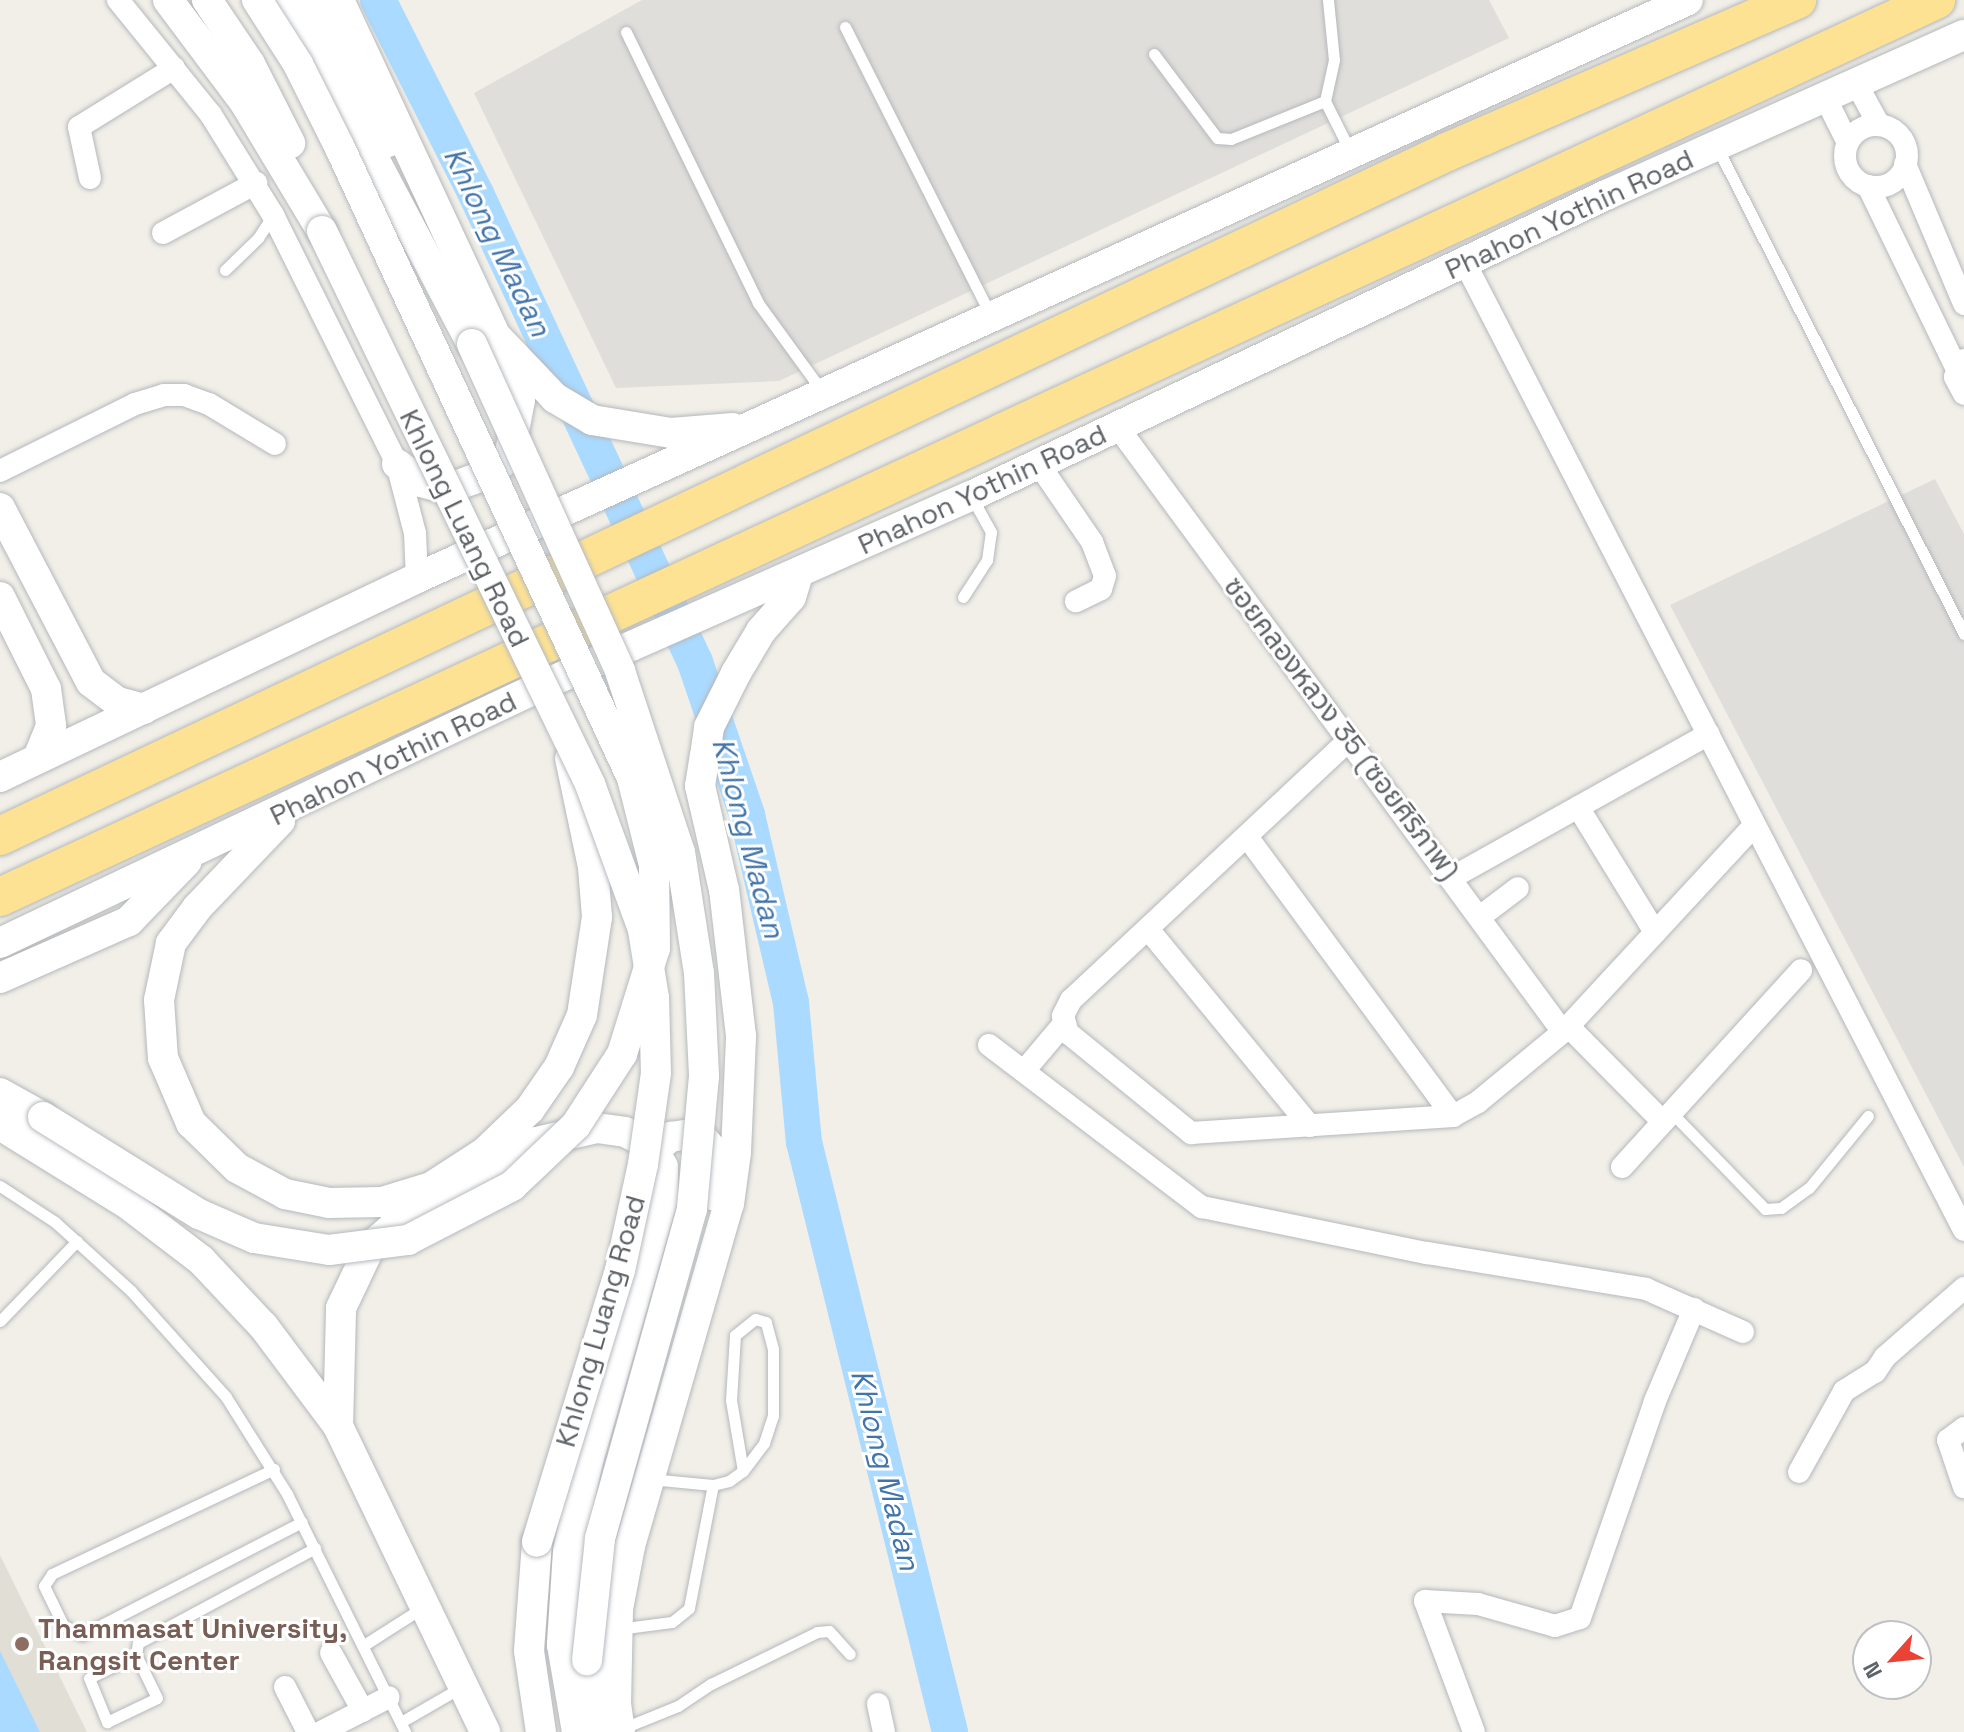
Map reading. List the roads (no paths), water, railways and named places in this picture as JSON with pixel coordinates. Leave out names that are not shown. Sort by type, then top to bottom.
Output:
[{"type":"highway","points":[[0,836],[1447,152],[1797,0]]},
{"type":"highway","name":"Phahon Yothin Road","points":[[0,897],[1936,0]]},
{"type":"main road","points":[[168,0],[245,103],[322,231]]},
{"type":"main road","name":"Khlong Luang Road","points":[[207,0],[283,129],[322,231],[611,832],[643,930],[654,998],[656,1073],[620,1270],[537,1542],[529,1651],[541,1732]]},
{"type":"main road","points":[[0,1093],[199,1214],[254,1238],[329,1250],[408,1240],[512,1186],[576,1125],[622,1054],[655,948],[654,865],[632,778],[340,148],[298,64],[257,0]]},
{"type":"main road","name":"Khlong Luang Road","points":[[277,0],[353,119],[484,339],[620,671],[680,852],[699,973],[704,1076],[692,1209],[600,1539],[587,1660],[613,1731]]},
{"type":"main road","points":[[310,0],[384,137],[484,339],[520,400],[509,457],[488,474],[447,489],[421,482],[397,464]]},
{"type":"main road","points":[[339,0],[484,339],[555,398],[592,420],[671,433],[758,425]]},
{"type":"main road","points":[[0,777],[417,578],[1688,0]]},
{"type":"main road","name":"Phahon Yothin Road","points":[[0,943],[634,645],[971,496],[1464,261],[1964,35]]},
{"type":"main road","points":[[0,508],[91,682],[118,702],[144,709]]},
{"type":"main road","points":[[613,1731],[617,1629],[630,1546],[729,1204],[736,1152],[741,1036],[724,890],[700,786],[709,727],[761,631],[791,597],[798,574]]},
{"type":"main road","points":[[37,575],[2,607],[46,689],[51,726],[38,759]]},
{"type":"main road","points":[[292,808],[197,908],[171,943],[159,1000],[163,1058],[179,1102],[206,1141],[237,1168],[285,1194],[355,1204],[431,1187],[485,1152],[530,1109],[559,1067],[582,1015],[597,917],[593,867],[564,734]]},
{"type":"main road","points":[[0,978],[129,921],[193,853]]},
{"type":"main road","points":[[0,1125],[58,1156],[201,1260],[264,1327],[338,1426],[485,1732]]},
{"type":"main road","points":[[338,1426],[341,1308],[370,1247],[393,1227],[452,1198],[536,1142],[565,1132],[625,1132],[654,1150],[663,1167],[663,1198],[589,1457],[568,1551],[562,1645],[577,1732]]},
{"type":"main road","points":[[654,1150],[670,1137],[689,1132],[698,1133],[713,1150],[702,1298]]},
{"type":"street","points":[[118,0],[174,68],[256,183],[273,215],[397,464],[415,533],[417,578]]},
{"type":"street","points":[[90,178],[79,127],[174,68]]},
{"type":"street","points":[[1856,83],[1879,125],[1903,140],[1905,164],[1964,304]]},
{"type":"street","points":[[1825,97],[1848,143],[1849,171],[1868,186],[1960,364],[1957,385],[1964,394]]},
{"type":"street","points":[[1848,143],[1860,129],[1879,125]]},
{"type":"street","points":[[1868,186],[1892,182],[1905,164]]},
{"type":"street","points":[[163,233],[256,183]]},
{"type":"street","points":[[1464,261],[1709,734],[1753,827],[1964,1230]]},
{"type":"street","points":[[0,471],[135,404],[164,395],[184,395],[209,404],[275,444]]},
{"type":"street","name":"ซอยคลองหลวง 35 (ซอยศิริภาพ)","points":[[1117,426],[1566,1029],[1666,1116]]},
{"type":"street","points":[[1038,463],[1092,542],[1105,576],[1101,589],[1076,601]]},
{"type":"street","points":[[1453,877],[1709,734]]},
{"type":"street","points":[[1024,1071],[1062,1026],[1071,1000],[1248,838],[1349,740]]},
{"type":"street","points":[[1578,807],[1655,932]]},
{"type":"street","points":[[1062,1026],[1191,1133],[1453,1116],[1478,1102],[1566,1029],[1753,827]]},
{"type":"street","points":[[1248,838],[1453,1116]]},
{"type":"street","points":[[1481,916],[1518,888]]},
{"type":"street","points":[[1148,929],[1310,1126]]},
{"type":"street","points":[[1622,1167],[1801,970]]},
{"type":"street","points":[[989,1045],[1202,1207],[1427,1253],[1646,1289],[1743,1332]]},
{"type":"street","points":[[1799,1472],[1844,1391],[1875,1372],[1885,1357],[1964,1288]]},
{"type":"street","points":[[1474,1732],[1425,1601],[1478,1604],[1555,1626],[1580,1618],[1655,1401],[1694,1309]]},
{"type":"street","points":[[1964,1428],[1948,1440],[1964,1487]]},
{"type":"street","points":[[331,1653],[363,1711]]},
{"type":"street","points":[[285,1687],[308,1732]]},
{"type":"street","points":[[321,1732],[389,1697]]},
{"type":"street","points":[[878,1704],[884,1732]]},
{"type":"lane","points":[[1328,0],[1334,22],[1334,60],[1325,101],[1352,154]]},
{"type":"lane","points":[[845,27],[992,318]]},
{"type":"lane","points":[[626,32],[758,303],[824,395]]},
{"type":"lane","points":[[1154,54],[1217,138],[1231,139],[1325,101]]},
{"type":"lane","points":[[1717,146],[1964,634]]},
{"type":"lane","points":[[225,270],[258,238],[273,215]]},
{"type":"lane","points":[[963,597],[987,560],[991,532],[971,496]]},
{"type":"lane","points":[[1666,1116],[1765,1209],[1781,1208],[1809,1188],[1868,1116]]},
{"type":"lane","points":[[0,1186],[77,1241],[131,1291],[226,1397],[274,1469],[403,1727],[463,1686]]},
{"type":"lane","points":[[0,1321],[77,1241]]},
{"type":"lane","points":[[650,1479],[713,1485],[743,1471],[764,1443],[773,1416],[771,1333],[766,1322],[755,1319],[746,1321],[735,1335],[731,1400],[743,1471]]},
{"type":"lane","points":[[274,1469],[52,1574],[44,1586],[63,1625],[82,1635],[302,1522]]},
{"type":"lane","points":[[617,1629],[657,1626],[686,1613],[698,1578],[713,1485]]},
{"type":"lane","points":[[136,1655],[89,1678],[107,1722],[157,1700],[135,1648],[148,1636],[315,1548]]},
{"type":"lane","points":[[364,1645],[426,1605]]},
{"type":"lane","points":[[613,1731],[678,1706],[711,1684],[817,1632],[829,1631],[850,1654]]},
{"type":"water","points":[[0,1651],[40,1732],[0,1732]]},
{"type":"waterway","name":"Khlong Madan","points":[[378,0],[476,194],[695,662],[747,815],[791,1003],[804,1142],[950,1732]]},
{"type":"place","name":"Thammasat University, Rangsit Center","points":[[22,1644]]}]
